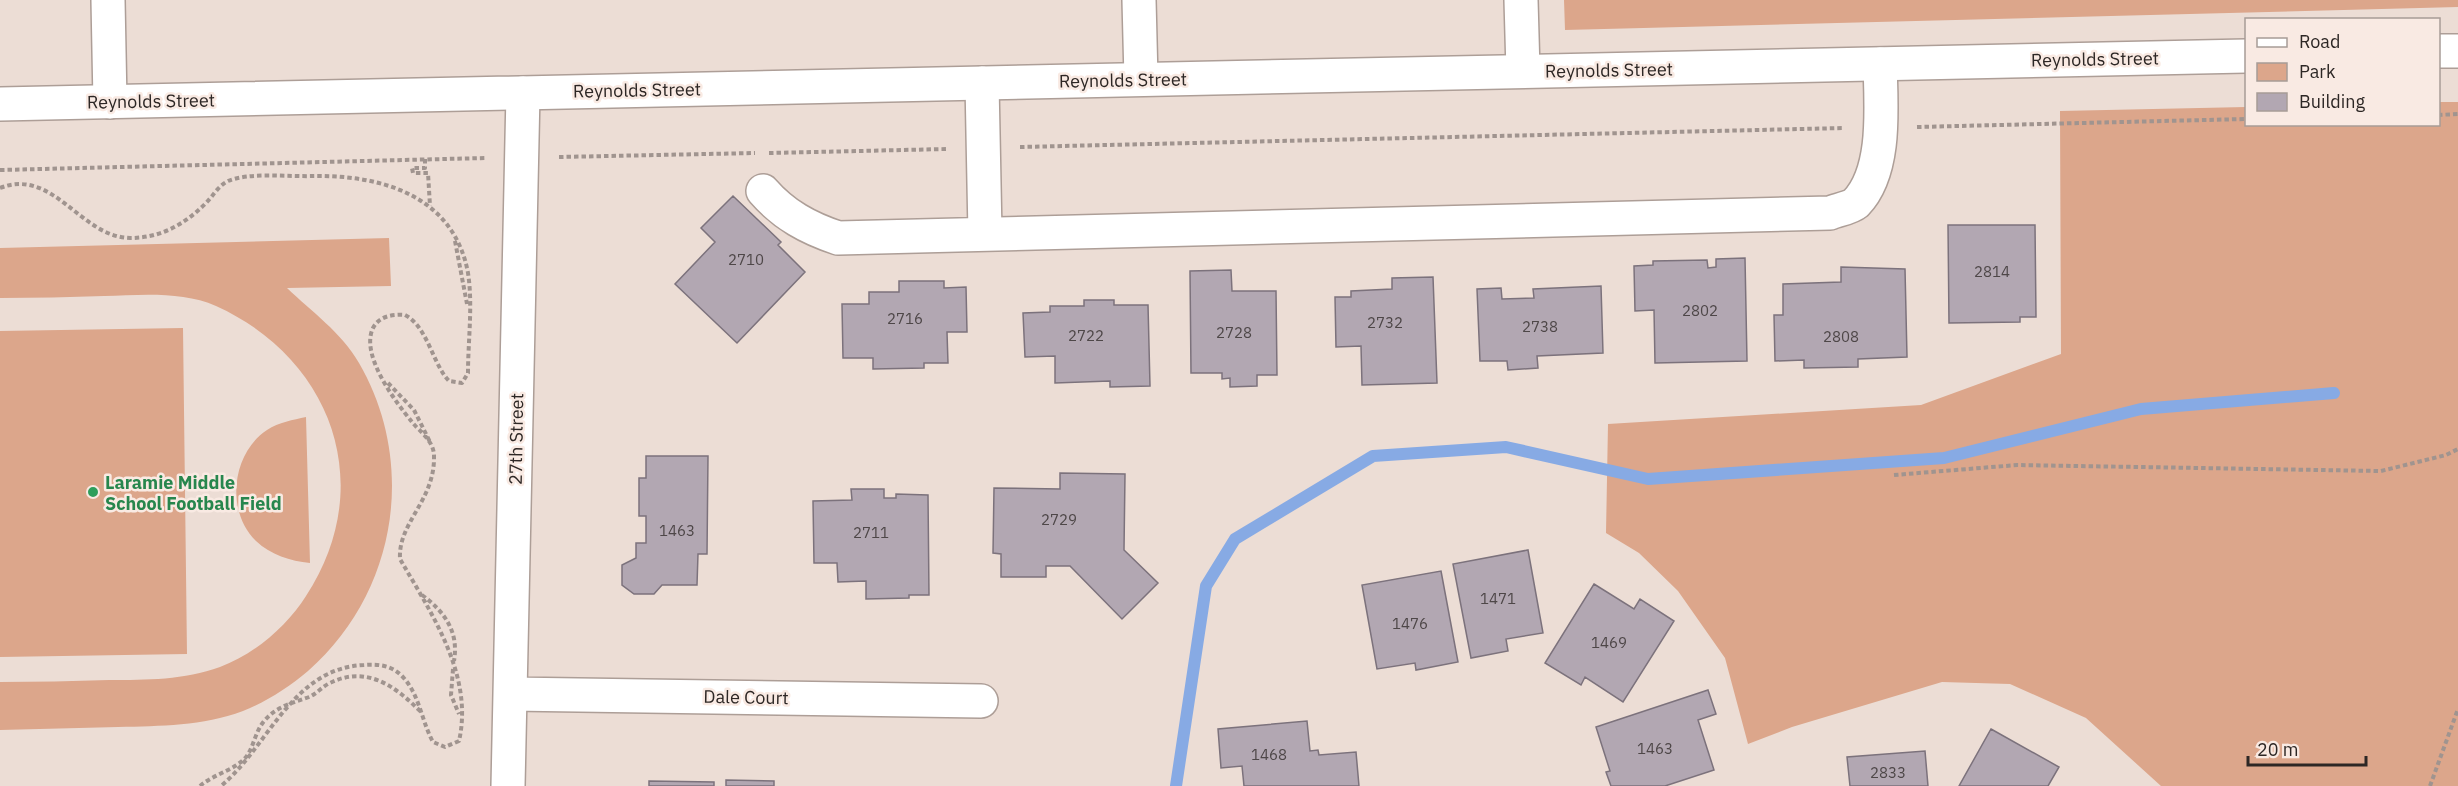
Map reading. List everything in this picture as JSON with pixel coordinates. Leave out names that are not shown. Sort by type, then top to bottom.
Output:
[{"type":"main road","points":[[108,0],[110,102]]},
{"type":"main road","points":[[1139,0],[1141,79]]},
{"type":"main road","points":[[1521,0],[1523,71]]},
{"type":"main road","points":[[2440,51],[2458,51]]},
{"type":"main road","name":"Reynolds Street","points":[[0,104],[2245,56]]},
{"type":"main road","points":[[763,191],[774,204],[808,228],[838,238],[1830,213],[1855,205],[1874,177],[1880,128],[1880,64]]},
{"type":"main road","points":[[982,83],[985,234]]},
{"type":"main road","name":"27th Street","points":[[508,786],[524,93]]},
{"type":"main road","name":"Dale Court","points":[[511,694],[981,700]]},
{"type":"path","points":[[2440,115],[2458,114]]},
{"type":"path","points":[[0,170],[2245,119]]},
{"type":"path","points":[[425,159],[425,168],[412,168],[412,173],[428,173],[430,207]]},
{"type":"path","points":[[0,188],[21,184],[48,191],[101,231],[130,238],[161,235],[176,227],[205,204],[220,186],[243,177],[331,176],[365,179],[390,185],[418,197],[430,207],[454,237],[463,292],[469,307],[468,373],[462,382],[449,381],[442,374],[417,325],[405,315],[396,314],[384,317],[375,324],[369,337],[374,363],[412,422],[431,444]]},
{"type":"path","points":[[200,786],[247,756],[253,737],[266,719],[293,701],[315,681],[335,670],[378,664],[400,674],[411,687],[433,742],[445,747],[459,741],[460,716],[451,652],[400,559],[404,533],[430,487],[434,454],[414,410],[385,381]]},
{"type":"path","points":[[1894,475],[2017,465],[2381,471],[2446,455],[2458,449]]},
{"type":"path","points":[[419,592],[436,605],[449,622],[455,640],[452,695],[460,716]]},
{"type":"path","points":[[221,786],[245,762],[293,701],[312,696],[327,684],[340,679],[361,678],[381,680],[391,684],[422,712]]},
{"type":"path","points":[[2430,786],[2458,709]]},
{"type":"green space","points":[[1564,0],[2458,0],[2458,7],[1565,30]]},
{"type":"green space","points":[[2440,102],[2458,102],[2458,786],[2161,786],[2086,718],[2010,684],[1942,682],[1792,727],[1748,744],[1725,658],[1678,591],[1639,553],[1606,533],[1608,424],[1921,405],[2061,354],[2060,111],[2245,107],[2245,126],[2440,126]]},
{"type":"green space","points":[[389,238],[391,286],[287,288],[335,332],[352,352],[377,402],[388,443],[392,485],[389,526],[378,567],[361,605],[338,640],[308,671],[285,688],[269,699],[228,716],[166,725],[0,730],[0,682],[137,680],[179,677],[220,667],[258,647],[280,628],[298,607],[328,554],[339,512],[340,470],[332,430],[315,392],[290,358],[256,329],[216,306],[175,296],[0,298],[0,248]]},
{"type":"green space","name":"Laramie Middle School Football Field","points":[[183,328],[187,654],[0,657],[0,331]]},
{"type":"green space","points":[[306,417],[310,563],[281,556],[256,541],[246,529],[237,499],[240,467],[255,440],[276,425]]},
{"type":"building","points":[[733,196],[781,242],[778,245],[805,272],[737,343],[675,284],[715,242],[701,228]]},
{"type":"building","points":[[1948,225],[2035,225],[2036,317],[2020,317],[2020,322],[1949,323]]},
{"type":"building","points":[[1745,258],[1747,361],[1655,363],[1654,310],[1635,311],[1634,266],[1653,265],[1653,261],[1707,260],[1708,268],[1716,267],[1716,259]]},
{"type":"building","points":[[1841,267],[1905,269],[1907,357],[1858,359],[1858,367],[1804,368],[1804,360],[1775,361],[1774,315],[1783,315],[1783,284],[1841,282]]},
{"type":"building","points":[[1231,270],[1232,291],[1276,291],[1277,375],[1257,375],[1257,386],[1230,387],[1230,378],[1222,379],[1222,373],[1191,373],[1190,271]]},
{"type":"building","points":[[1433,277],[1437,383],[1362,385],[1361,346],[1336,347],[1335,297],[1351,297],[1351,291],[1392,289],[1392,278]]},
{"type":"building","points":[[899,281],[944,281],[944,288],[966,287],[967,332],[947,332],[948,363],[924,363],[924,368],[873,369],[873,358],[843,358],[842,304],[869,304],[869,292],[899,292]]},
{"type":"building","points":[[1601,286],[1603,353],[1537,356],[1538,368],[1508,370],[1507,361],[1480,361],[1477,289],[1501,288],[1502,299],[1534,298],[1533,289]]},
{"type":"building","points":[[1084,300],[1114,300],[1114,305],[1148,305],[1150,386],[1110,387],[1110,381],[1055,383],[1055,356],[1025,357],[1023,313],[1050,312],[1050,306],[1084,306]]},
{"type":"building","points":[[646,456],[708,456],[707,554],[698,554],[697,585],[662,585],[654,594],[634,594],[622,585],[622,565],[636,558],[636,543],[646,543],[646,516],[639,516],[639,478],[646,478]]},
{"type":"building","points":[[1060,473],[1125,474],[1124,550],[1158,583],[1122,619],[1070,566],[1046,566],[1046,577],[1001,577],[1001,554],[993,553],[994,488],[1060,489]]},
{"type":"building","points":[[851,489],[884,489],[884,498],[896,498],[896,494],[928,495],[929,595],[866,599],[866,581],[838,582],[837,563],[814,563],[813,501],[852,500]]},
{"type":"building","points":[[1528,550],[1543,633],[1506,639],[1508,651],[1471,658],[1453,564]]},
{"type":"building","points":[[1441,571],[1458,662],[1416,670],[1415,663],[1377,669],[1362,585]]},
{"type":"building","points":[[1594,584],[1634,609],[1640,599],[1674,621],[1623,702],[1585,677],[1581,685],[1545,663]]},
{"type":"building","points":[[1708,690],[1716,714],[1698,720],[1714,770],[1665,786],[1611,786],[1606,772],[1610,771],[1596,727]]},
{"type":"building","points":[[1307,721],[1310,751],[1318,750],[1319,755],[1356,752],[1359,786],[1244,786],[1242,766],[1221,768],[1218,729]]},
{"type":"building","points":[[1991,729],[2059,767],[2048,786],[1959,786]]},
{"type":"building","points":[[1925,751],[1928,786],[1850,786],[1847,757]]},
{"type":"building","points":[[726,780],[774,781],[774,786],[726,786]]},
{"type":"building","points":[[649,781],[714,782],[714,786],[649,786]]},
{"type":"waterway","points":[[1176,786],[1206,586],[1235,539],[1373,456],[1506,447],[1648,479],[1944,458],[2141,409],[2334,393]]},
{"type":"place","name":"Laramie Middle School Football Field","points":[[93,492]]}]
